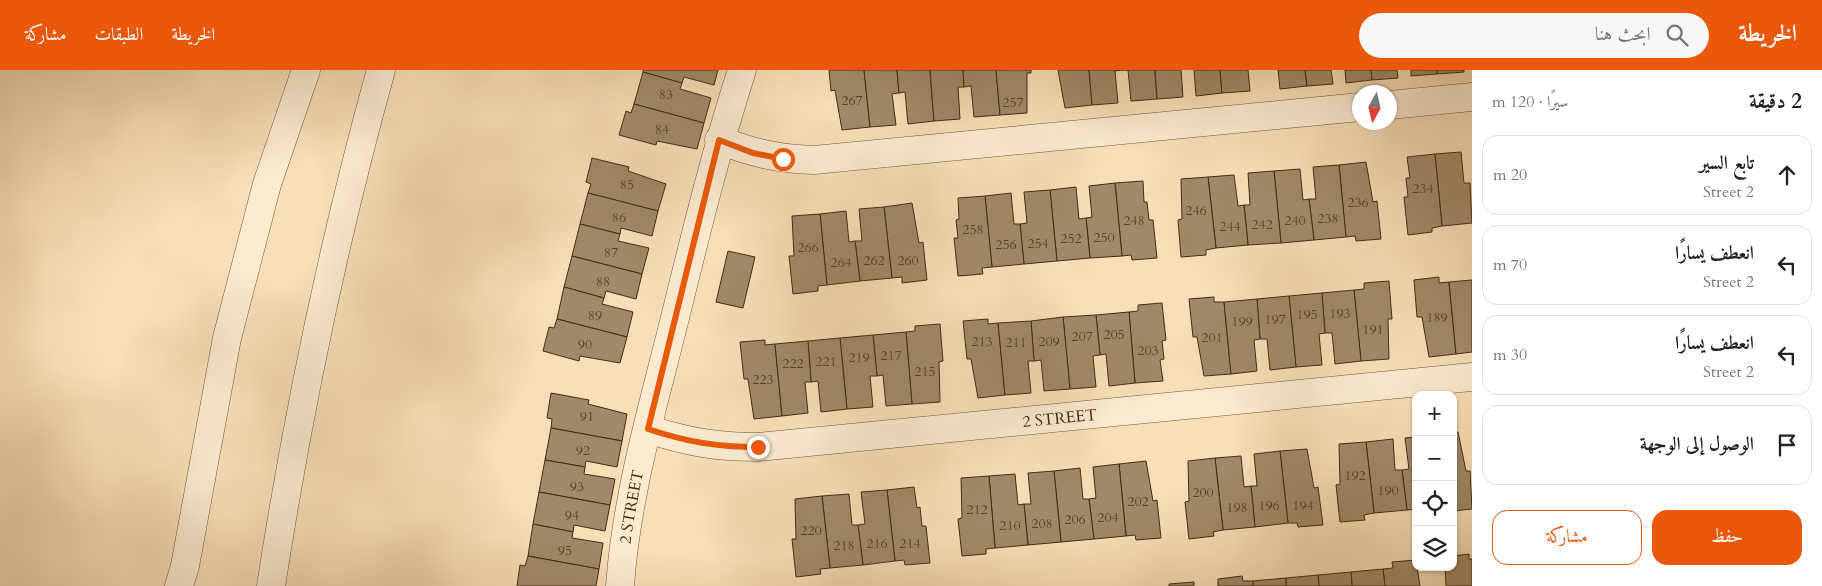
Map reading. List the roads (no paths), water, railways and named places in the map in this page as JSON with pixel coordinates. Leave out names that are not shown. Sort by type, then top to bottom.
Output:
[{"type":"street","points":[[183,579],[227,338],[268,184],[306,70]]},
{"type":"street","points":[[270,586],[329,271],[355,163],[381,70]]},
{"type":"street","name":"2 STREET","points":[[620,586],[623,548],[648,429],[719,140],[742,70]]},
{"type":"street","points":[[1397,104],[1472,97]]},
{"type":"street","points":[[719,140],[753,153],[783,159],[814,160],[1352,109]]},
{"type":"street","name":"2 STREET","points":[[648,429],[684,441],[720,447],[758,447],[1472,377]]}]
